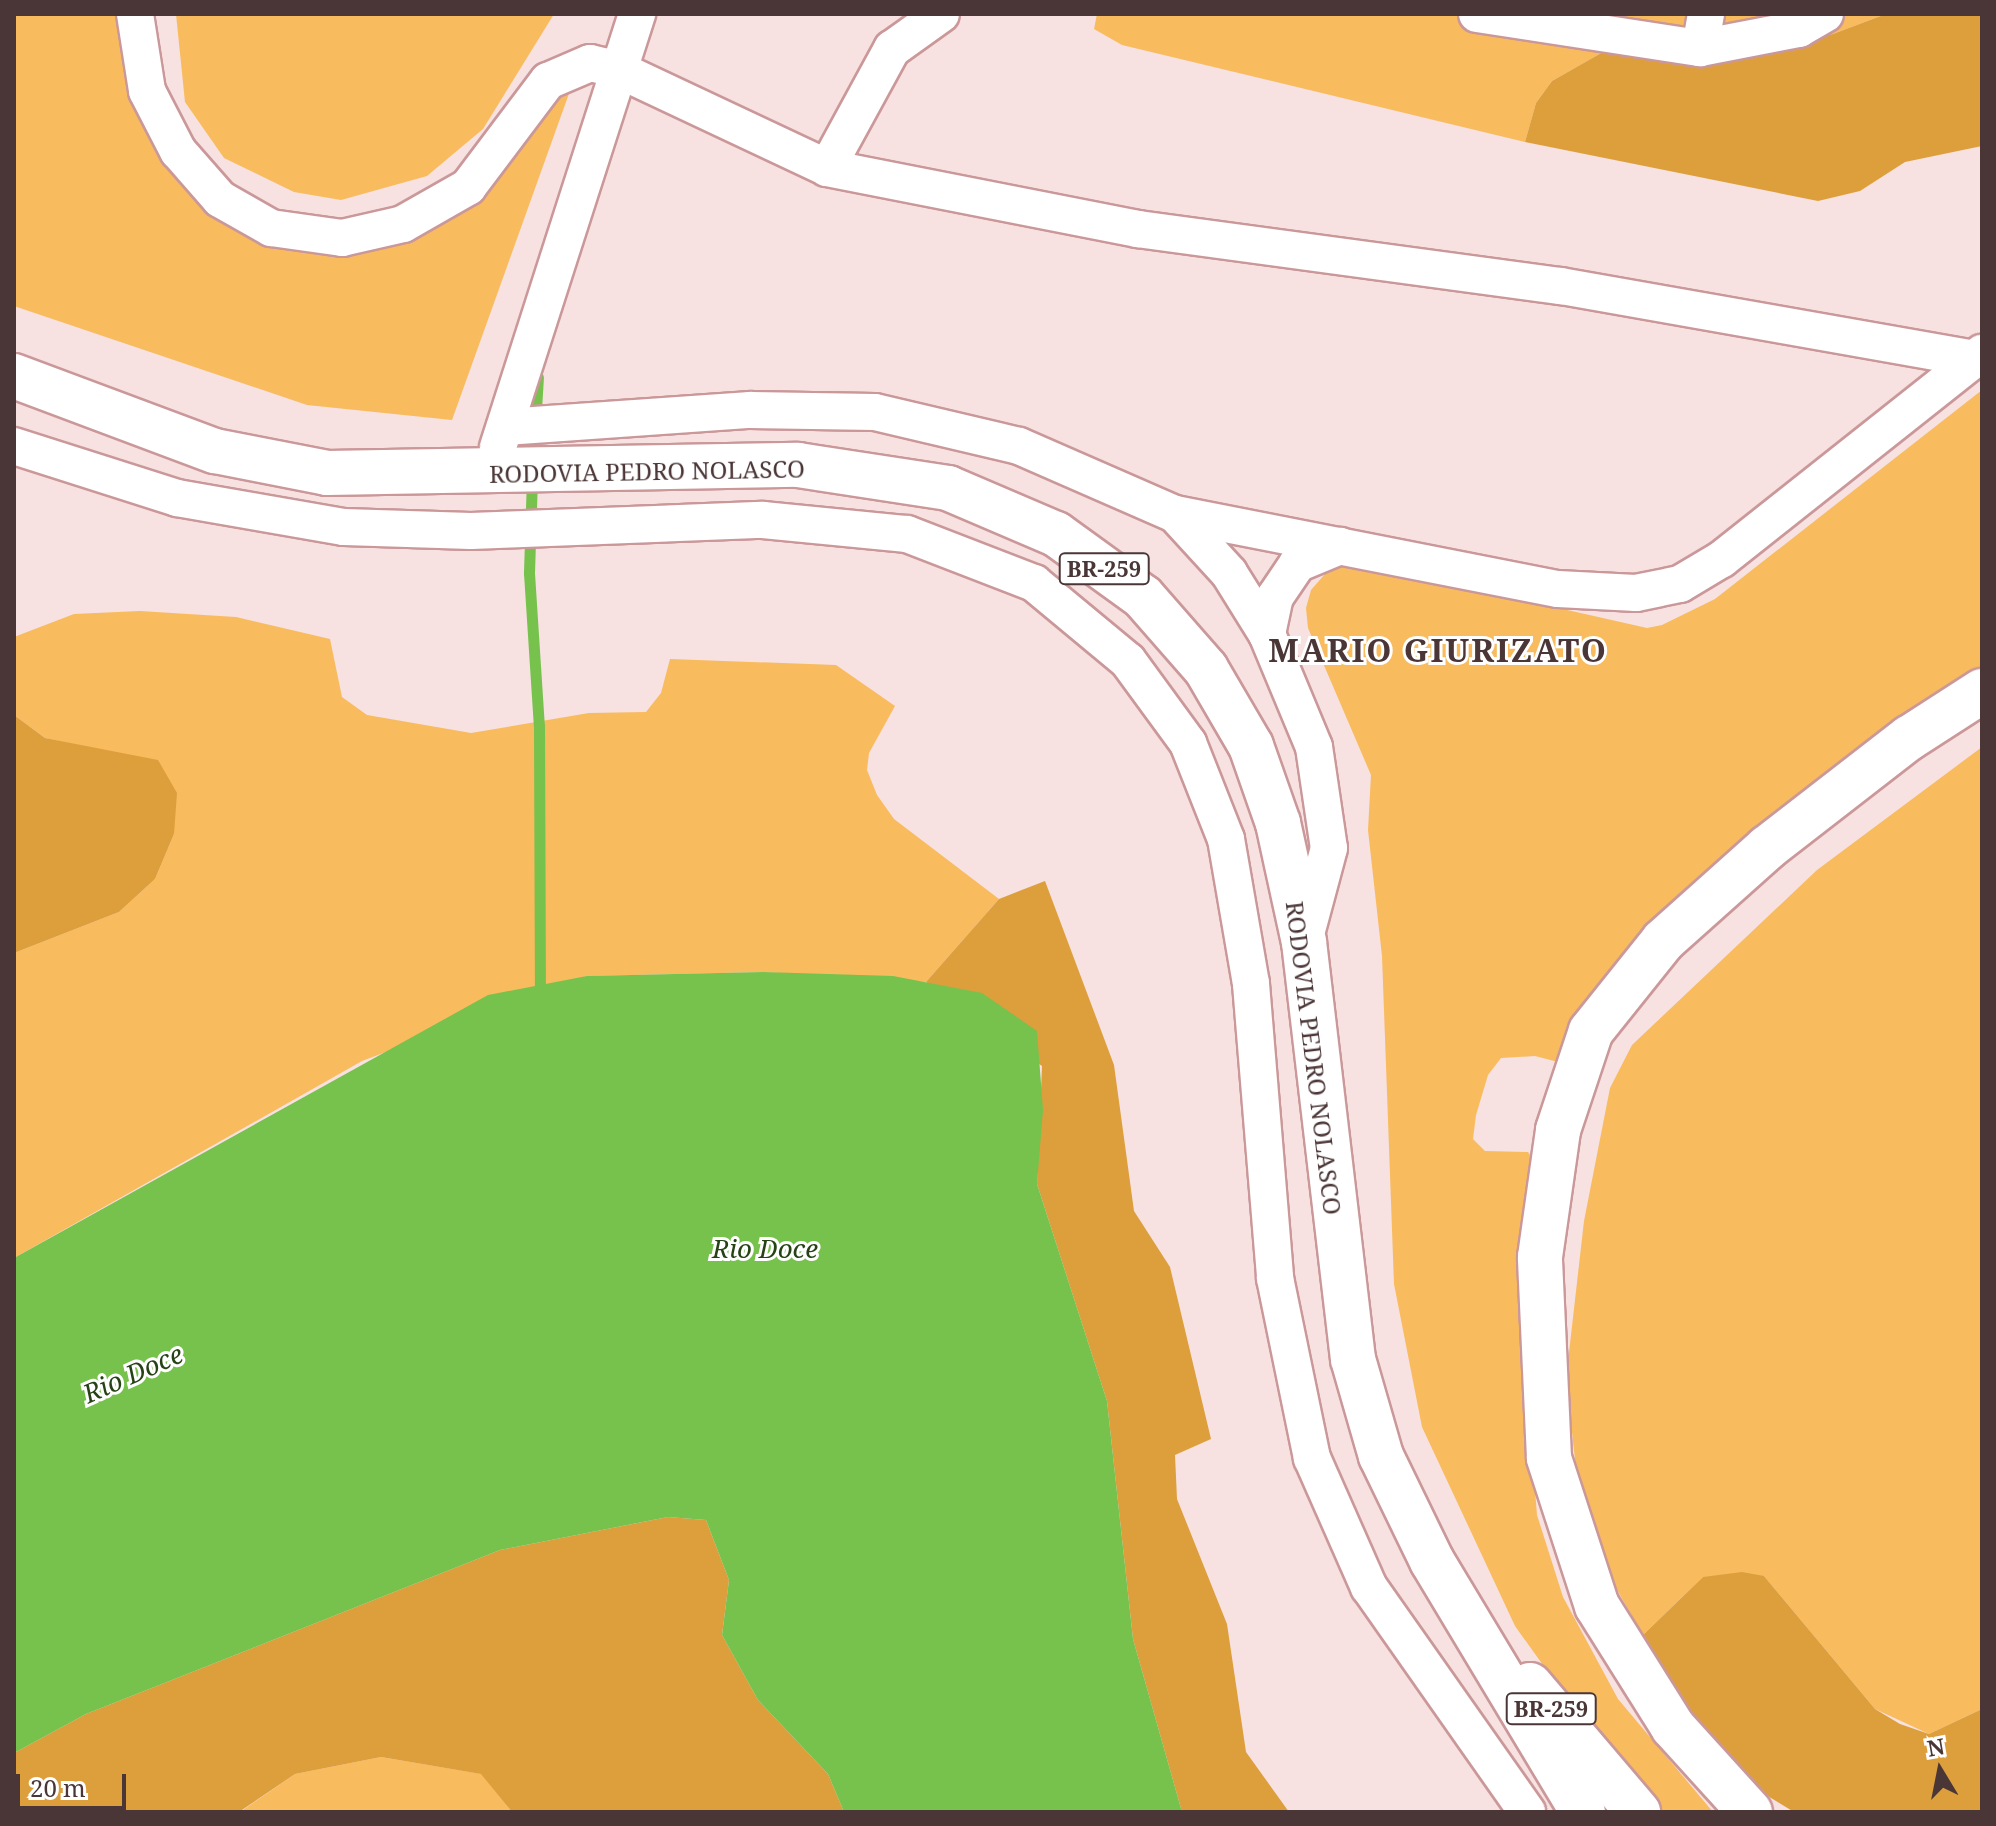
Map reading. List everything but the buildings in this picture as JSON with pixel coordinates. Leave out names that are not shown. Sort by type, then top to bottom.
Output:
[{"type":"main road","name":"RODOVIA PEDRO NOLASCO","points":[[14,376],[215,451],[327,473],[489,475],[798,465],[948,488],[1056,534],[1143,597],[1206,669],[1251,746],[1278,823],[1304,942],[1353,1359],[1381,1456],[1432,1561],[1464,1607],[1583,1812]]},
{"type":"main road","points":[[1750,1812],[1673,1727],[1597,1606],[1549,1458],[1540,1257],[1558,1130],[1591,1031],[1663,941],[1767,848],[1909,738],[1982,691]]},
{"type":"main road","name":"RODOVIA PEDRO NOLASCO","points":[[1464,1607],[1638,1812]]},
{"type":"street","points":[[135,14],[147,91],[178,151],[220,199],[271,228],[342,238],[403,224],[468,187],[548,81],[571,66],[617,69],[827,168],[1138,229],[1561,286],[1978,356]]},
{"type":"street","points":[[489,475],[637,14]]},
{"type":"street","points":[[827,168],[892,49],[941,14]]},
{"type":"street","points":[[1477,14],[1703,31],[1799,29],[1825,14]]},
{"type":"street","points":[[505,427],[750,410],[875,412],[1019,446],[1175,514],[1558,589],[1636,593],[1680,584],[1722,559],[1978,356]]},
{"type":"street","points":[[14,446],[177,498],[344,527],[471,531],[763,520],[907,534],[1034,583],[1128,661],[1188,743],[1226,839],[1251,984],[1275,1278],[1312,1458],[1369,1587],[1527,1812]]},
{"type":"street","points":[[1175,514],[1229,573],[1267,634],[1314,747],[1324,796],[1329,848],[1304,942]]},
{"type":"street","points":[[1267,634],[1275,597],[1297,564],[1340,546]]},
{"type":"shaded area","points":[[14,14],[126,14],[208,205],[358,251],[415,240],[460,209],[550,102],[571,88],[452,420],[307,405],[14,306]]},
{"type":"shaded area","points":[[176,14],[554,14],[483,129],[427,176],[341,200],[294,192],[224,158],[185,102]]},
{"type":"shaded area","points":[[1097,14],[1886,14],[1833,34],[1775,44],[1603,52],[1552,81],[1536,103],[1525,142],[1122,45],[1094,29]]},
{"type":"shaded area","points":[[1886,14],[1982,14],[1982,146],[1905,162],[1860,191],[1818,201],[1525,142],[1536,103],[1552,81],[1603,52],[1687,41],[1775,44],[1833,34]]},
{"type":"shaded area","points":[[1982,390],[1982,679],[1892,742],[1562,1063],[1535,1056],[1501,1058],[1488,1075],[1476,1115],[1473,1139],[1485,1151],[1528,1152],[1539,1168],[1527,1392],[1537,1515],[1563,1597],[1618,1699],[1713,1812],[1648,1812],[1515,1626],[1422,1427],[1394,1284],[1382,956],[1368,830],[1371,775],[1308,628],[1306,608],[1311,590],[1332,566],[1358,563],[1647,628],[1662,625],[1715,599]]},
{"type":"shaded area","points":[[140,611],[236,617],[330,639],[342,697],[367,715],[471,733],[589,713],[646,712],[661,693],[670,659],[836,665],[895,706],[869,753],[867,770],[877,795],[894,819],[999,899],[926,982],[763,972],[587,976],[362,1061],[14,1258],[14,953],[119,912],[155,879],[174,834],[86,747],[45,738],[14,715],[14,637],[74,614]]},
{"type":"shaded area","points":[[14,715],[45,738],[158,760],[177,793],[174,834],[155,879],[119,912],[14,953]]},
{"type":"shaded area","points":[[1982,747],[1982,1709],[1929,1734],[1875,1709],[1764,1576],[1703,1577],[1643,1635],[1605,1569],[1576,1468],[1566,1379],[1584,1221],[1610,1088],[1632,1045],[1817,870]]},
{"type":"shaded area","points":[[1045,881],[1114,1065],[1134,1211],[1170,1267],[1211,1439],[1175,1455],[1177,1499],[1227,1624],[1246,1752],[1289,1812],[1182,1812],[1133,1639],[1107,1401],[1037,1184],[1042,1066],[926,982],[999,899]]},
{"type":"shaded area","points":[[668,1517],[706,1520],[729,1580],[722,1635],[758,1700],[828,1774],[844,1812],[512,1812],[481,1774],[381,1757],[295,1774],[239,1812],[14,1812],[14,1753],[86,1714],[500,1550]]},
{"type":"shaded area","points":[[1742,1572],[1764,1576],[1875,1709],[1900,1724],[1929,1734],[1982,1709],[1982,1812],[1794,1812],[1742,1780],[1667,1681],[1643,1635],[1703,1577]]},
{"type":"shaded area","points":[[381,1757],[482,1774],[512,1812],[240,1812],[295,1774]]},
{"type":"water","name":"Rio Doce","points":[[763,972],[893,976],[982,993],[1037,1031],[1043,1110],[1037,1184],[1107,1401],[1133,1639],[1182,1812],[844,1812],[828,1774],[758,1700],[722,1635],[729,1580],[706,1520],[668,1517],[500,1550],[86,1714],[14,1753],[14,1258],[488,995],[587,976]]},
{"type":"waterway","points":[[533,460],[538,377]]},
{"type":"waterway","points":[[532,477],[529,573],[539,726],[540,999]]},
{"type":"district","name":"MARIO GIURIZATO","points":[[1438,650]]}]
